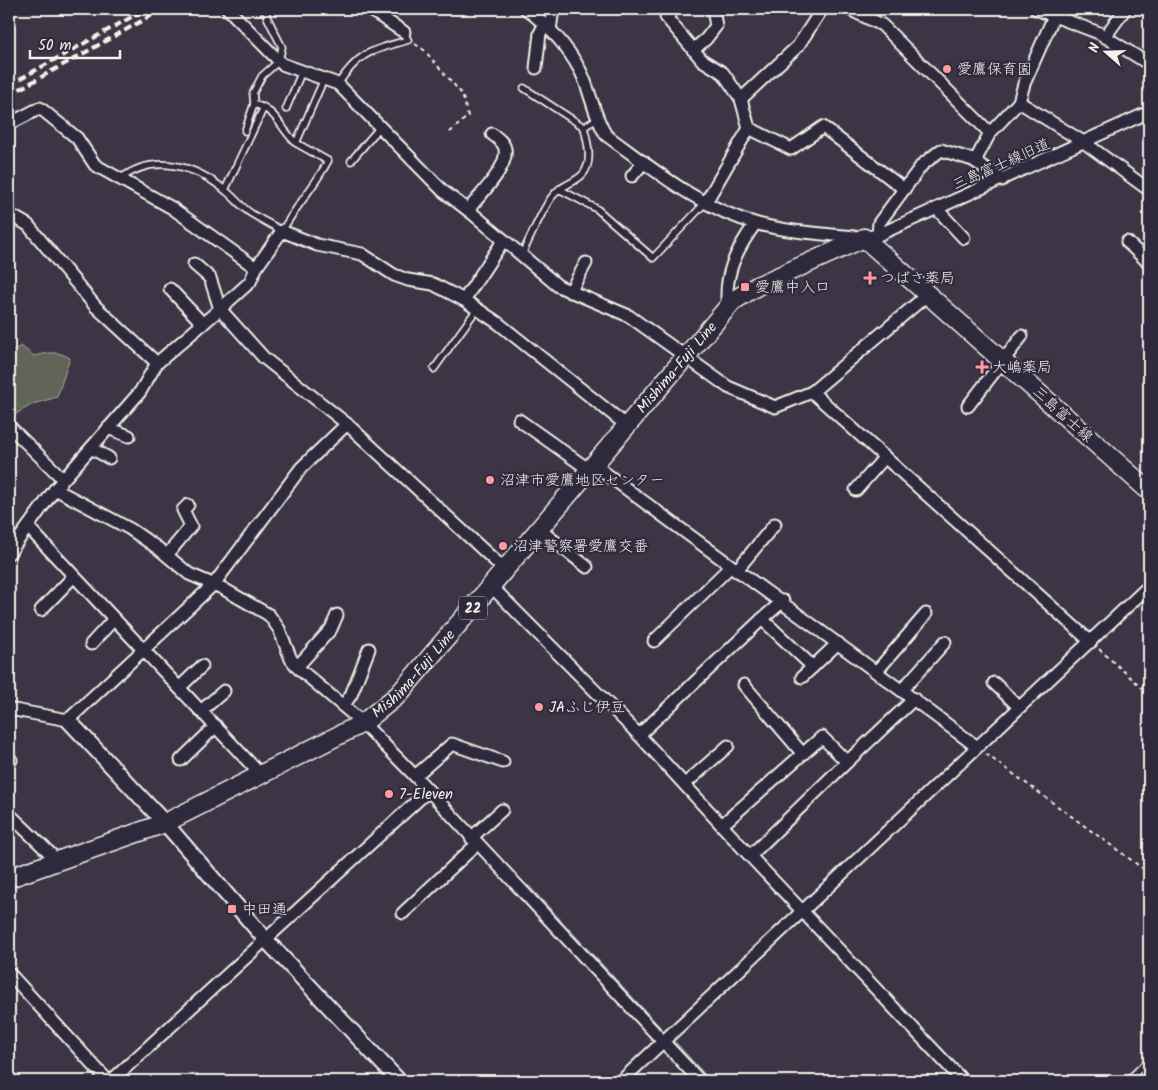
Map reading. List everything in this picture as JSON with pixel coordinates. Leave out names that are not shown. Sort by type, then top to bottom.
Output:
[{"type":"main road","name":"三島富士線","points":[[871,237],[927,295],[1149,489]]},
{"type":"main road","name":"Mishima-Fuji Line","points":[[9,878],[165,823],[363,723],[398,695],[505,570],[590,466],[733,302],[757,286],[871,237]]},
{"type":"street","points":[[228,9],[280,61],[338,84],[443,191],[558,286],[629,316],[728,387],[774,407],[812,392],[927,295]]},
{"type":"street","points":[[526,9],[548,27],[580,71],[597,119],[606,135],[682,190],[756,224],[779,229],[871,237],[879,223],[922,165],[941,150],[975,161],[1002,180]]},
{"type":"street","points":[[536,68],[540,33],[548,27],[553,9]]},
{"type":"street","points":[[674,9],[666,17],[702,60],[723,73],[742,99],[749,128],[706,202]]},
{"type":"street","points":[[742,99],[798,46],[822,9]]},
{"type":"street","points":[[849,9],[882,25],[990,133]]},
{"type":"street","points":[[1106,37],[1125,9]]},
{"type":"street","points":[[375,11],[406,36]]},
{"type":"street","points":[[975,161],[990,133],[1019,102],[1046,12],[1106,37],[1149,64]]},
{"type":"street","points":[[693,50],[706,39],[716,26],[714,16]]},
{"type":"street","points":[[1019,102],[1085,143],[1149,190]]},
{"type":"street","points":[[9,124],[40,108],[77,138],[95,165],[172,208],[256,268]]},
{"type":"street","name":"三島富士線旧道","points":[[871,237],[1085,143],[1149,112]]},
{"type":"street","points":[[749,128],[791,149],[823,127],[904,190]]},
{"type":"street","points":[[468,210],[495,177],[505,156],[503,143],[492,134]]},
{"type":"street","points":[[632,176],[644,162]]},
{"type":"street","points":[[937,209],[964,238]]},
{"type":"street","points":[[9,214],[28,225],[96,307],[157,363]]},
{"type":"street","points":[[728,309],[726,294],[732,262],[756,224]]},
{"type":"street","points":[[9,553],[63,479],[140,392],[157,363],[250,282],[256,268],[282,231],[318,245],[362,254],[394,275],[408,280],[433,284],[464,300],[498,323],[626,425]]},
{"type":"street","points":[[464,300],[503,241]]},
{"type":"street","points":[[1127,242],[1149,263]]},
{"type":"street","points":[[570,292],[586,263]]},
{"type":"street","points":[[194,264],[210,278],[220,309],[264,358],[347,424],[505,570]]},
{"type":"street","points":[[170,289],[203,324]]},
{"type":"street","points":[[968,406],[1022,336]]},
{"type":"street","points":[[812,392],[1091,642]]},
{"type":"street","points":[[519,420],[561,452],[590,466],[733,569],[783,602],[977,747]]},
{"type":"street","points":[[68,720],[214,584],[301,468],[347,424]]},
{"type":"street","points":[[9,426],[63,479]]},
{"type":"street","points":[[108,428],[128,436]]},
{"type":"street","points":[[91,448],[109,458]]},
{"type":"street","points":[[856,490],[886,457]]},
{"type":"street","points":[[55,489],[130,529],[168,555],[189,574],[214,584],[269,615],[279,630],[291,659],[297,667],[363,723],[415,776],[700,1081]]},
{"type":"street","points":[[168,555],[191,526],[183,510],[188,505]]},
{"type":"street","points":[[654,641],[733,569],[775,524]]},
{"type":"street","points":[[28,527],[261,775]]},
{"type":"street","points":[[539,529],[587,567]]},
{"type":"street","points":[[41,610],[74,576]]},
{"type":"street","points":[[491,586],[639,735],[723,824],[750,856],[963,1081]]},
{"type":"street","points":[[621,1081],[1149,586]]},
{"type":"street","points":[[639,735],[762,619],[783,602]]},
{"type":"street","points":[[876,672],[926,614]]},
{"type":"street","points":[[297,667],[331,629],[337,615]]},
{"type":"street","points":[[91,644],[114,619]]},
{"type":"street","points":[[762,619],[813,667]]},
{"type":"street","points":[[902,690],[945,642]]},
{"type":"street","points":[[802,677],[838,643]]},
{"type":"street","points":[[343,706],[351,695],[369,649]]},
{"type":"street","points":[[179,688],[202,666]]},
{"type":"street","points":[[994,683],[1019,707]]},
{"type":"street","points":[[744,684],[802,753]]},
{"type":"street","points":[[201,710],[224,691]]},
{"type":"street","points":[[750,856],[914,699]]},
{"type":"street","points":[[9,709],[68,720],[165,823],[266,940],[399,1081]]},
{"type":"street","points":[[181,760],[216,726]]},
{"type":"street","points":[[723,824],[822,736],[847,762]]},
{"type":"street","points":[[415,776],[452,744],[504,762]]},
{"type":"street","points":[[685,784],[728,746]]},
{"type":"street","points":[[9,973],[110,1081],[428,791]]},
{"type":"street","points":[[403,913],[502,810]]},
{"type":"street","points":[[9,814],[56,860]]},
{"type":"lane","points":[[245,131],[254,104],[253,93],[262,76],[280,61],[282,47],[265,9]]},
{"type":"lane","points":[[338,84],[352,63],[406,36]]},
{"type":"lane","points":[[286,109],[302,71]]},
{"type":"lane","points":[[296,143],[324,79]]},
{"type":"lane","points":[[521,256],[551,197],[559,189],[582,175],[587,163],[589,149],[584,127],[524,88]]},
{"type":"lane","points":[[120,179],[134,169],[180,164],[225,190],[250,213],[282,231],[293,211],[317,182],[328,161],[296,143],[283,130],[274,113],[254,104]]},
{"type":"lane","points":[[225,190],[264,107]]},
{"type":"lane","points":[[584,127],[597,119]]},
{"type":"lane","points":[[351,161],[380,127]]},
{"type":"lane","points":[[559,189],[597,208],[653,258],[706,202]]},
{"type":"lane","points":[[434,369],[477,309]]},
{"type":"lane","points":[[1127,1081],[1149,1060]]},
{"type":"path","points":[[406,36],[424,50],[462,94],[468,116],[449,134]]},
{"type":"path","points":[[1091,642],[1149,694]]},
{"type":"path","points":[[977,747],[1149,873]]},
{"type":"green space","points":[[21,346],[34,356],[57,353],[70,358],[57,397],[33,404],[9,418],[9,352]]},
{"type":"waterway","points":[[528,887],[660,1029]]},
{"type":"waterway","points":[[675,1044],[709,1081]]},
{"type":"railway","points":[[9,85],[146,9]]},
{"type":"railway","points":[[9,95],[163,9]]},
{"type":"place","name":"愛鷹保育園","points":[[947,69]]},
{"type":"place","name":"つばさ薬局","points":[[870,278]]},
{"type":"place","name":"愛鷹中入口","points":[[745,287]]},
{"type":"place","name":"大嶋薬局","points":[[982,367]]},
{"type":"place","name":"沼津市愛鷹地区センター","points":[[490,480]]},
{"type":"place","name":"沼津警察署愛鷹交番","points":[[503,546]]},
{"type":"place","name":"JAふじ伊豆","points":[[539,707]]},
{"type":"place","name":"7-Eleven","points":[[389,794]]},
{"type":"place","name":"中田通","points":[[232,909]]}]
